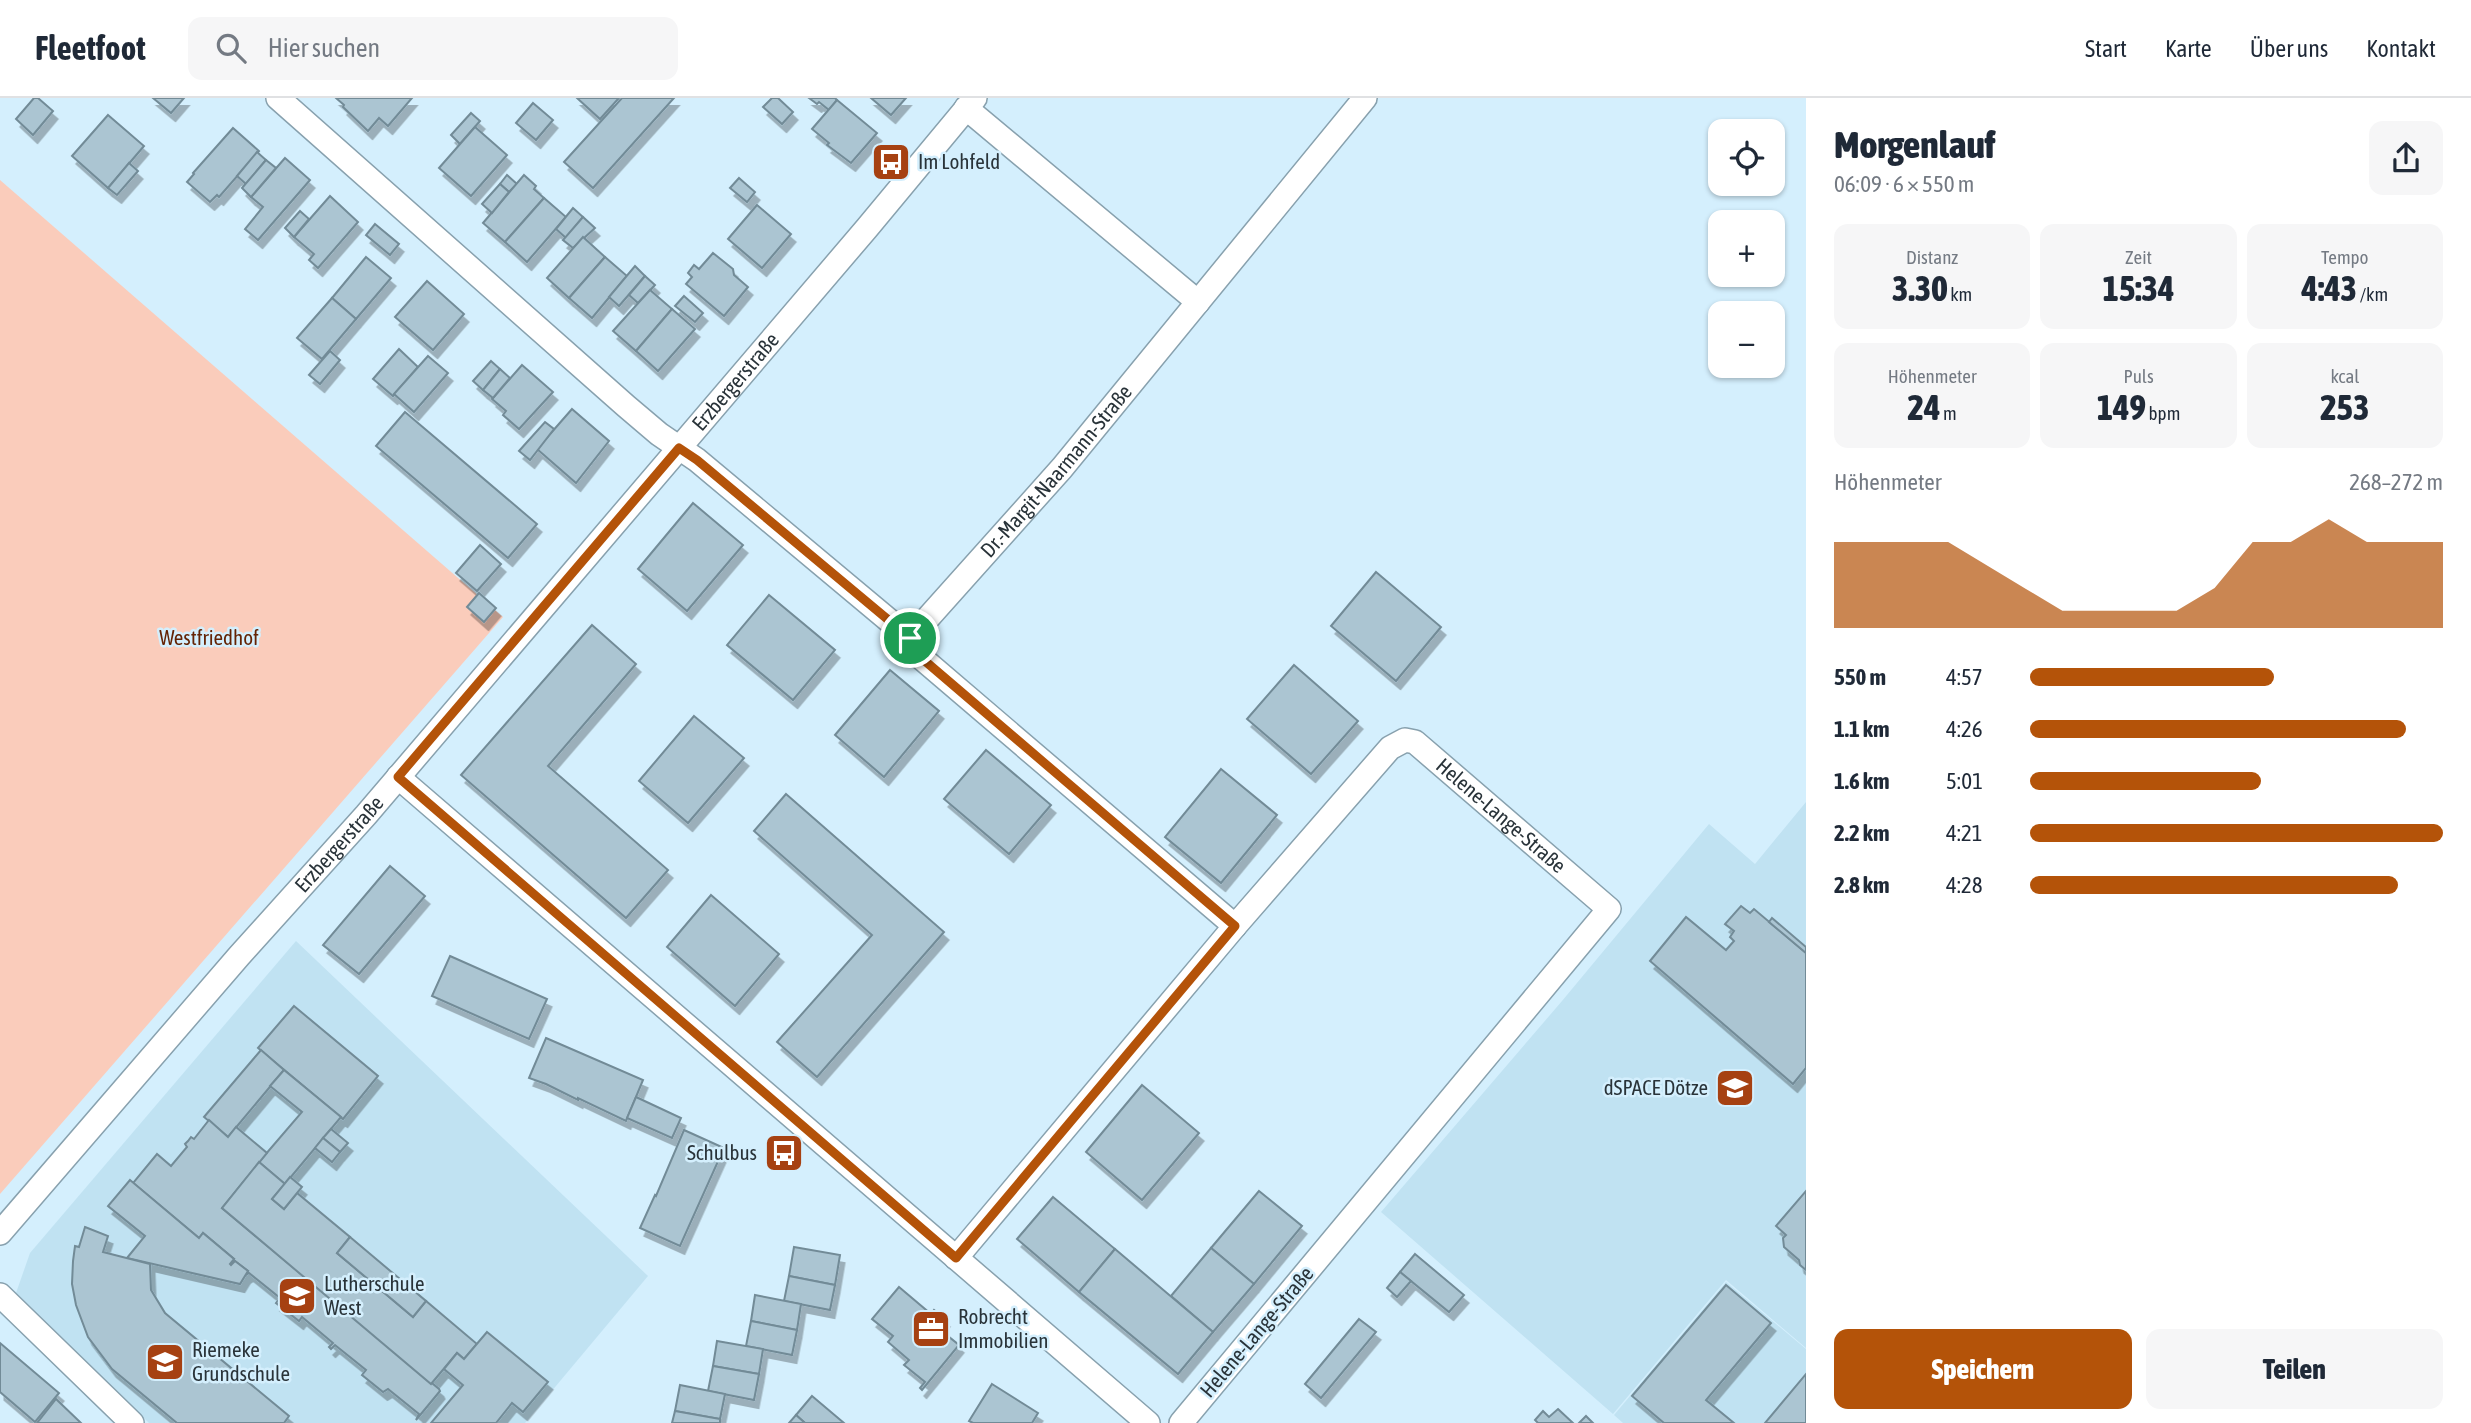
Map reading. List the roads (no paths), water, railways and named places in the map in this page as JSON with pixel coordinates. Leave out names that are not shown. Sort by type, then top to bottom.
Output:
[{"type":"street","points":[[278,98],[626,407],[697,460],[910,638],[918,655],[1235,926]]},
{"type":"street","name":"Dr.-Margit-Naarmann-Straße","points":[[910,638],[1062,468],[1365,98]]},
{"type":"street","points":[[970,103],[1198,302]]},
{"type":"street","name":"Erzbergerstraße","points":[[0,1233],[398,777],[970,103]]},
{"type":"street","name":"Helene-Lange-Straße","points":[[956,1258],[1235,926],[1390,748],[1405,740],[1415,741],[1609,909],[1181,1423]]},
{"type":"street","points":[[398,777],[1148,1423]]},
{"type":"street","points":[[0,1295],[132,1423]]},
{"type":"place","name":"Im Lohfeld","points":[[891,162]]},
{"type":"place","name":"dSPACE Dötze","points":[[1735,1088]]},
{"type":"place","name":"Schulbus","points":[[784,1153]]},
{"type":"place","name":"Lutherschule West","points":[[297,1296]]},
{"type":"place","name":"Robrecht Immobilien","points":[[931,1329]]},
{"type":"place","name":"Riemeke Grundschule","points":[[165,1362]]},
{"type":"park label","name":"Westfriedhof","points":[[209,638]]}]
